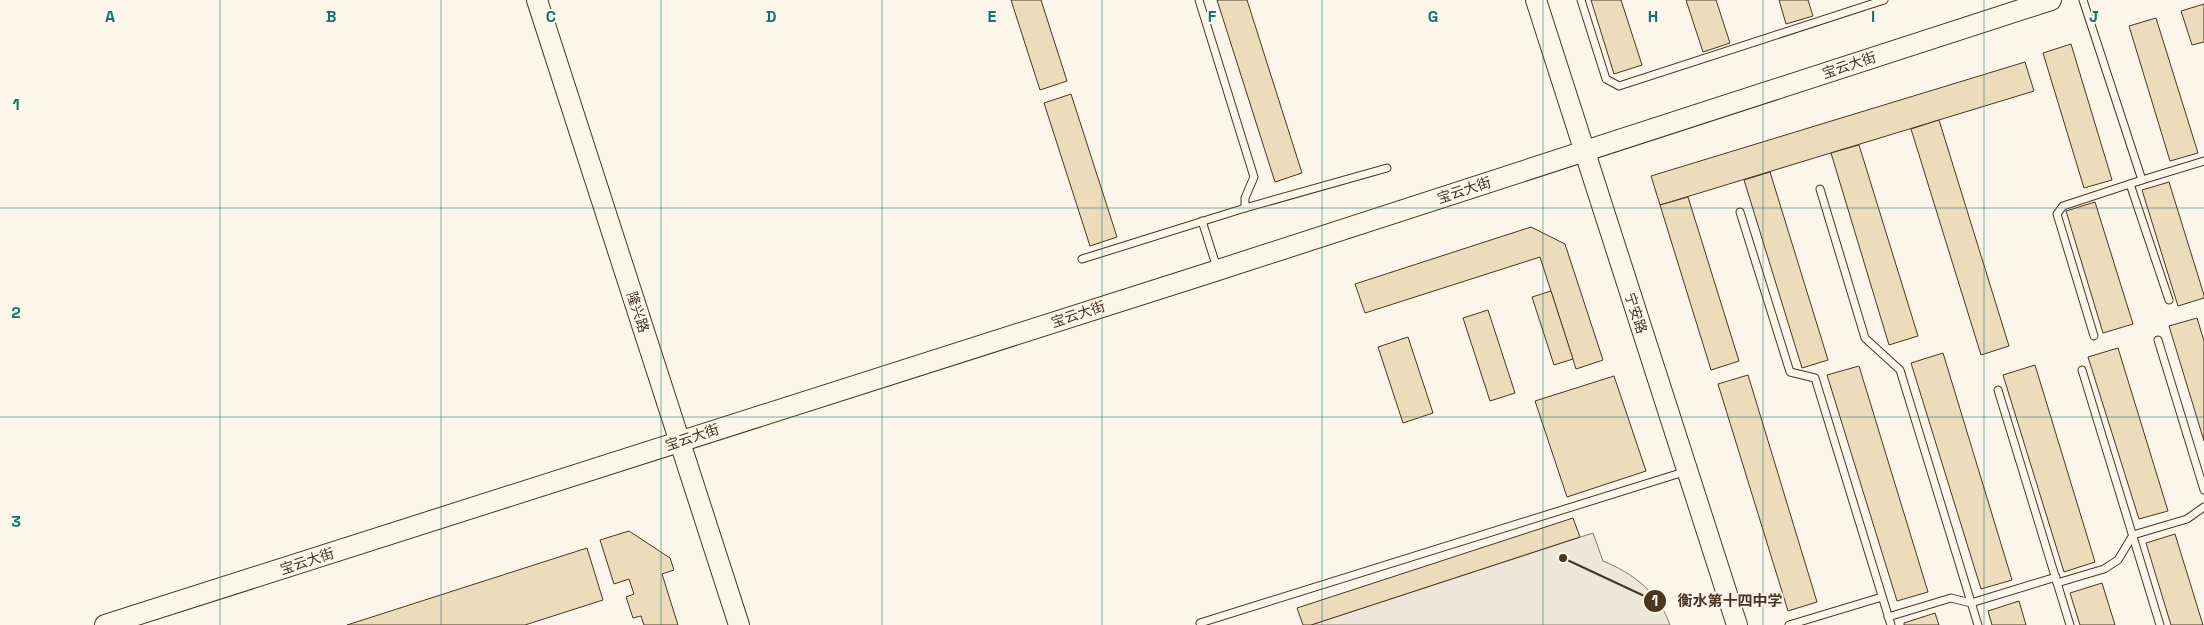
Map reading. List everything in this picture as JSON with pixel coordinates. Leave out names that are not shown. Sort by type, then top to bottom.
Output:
[{"type":"street","name":"隆兴路","points":[[537,0],[739,625]]},
{"type":"street","name":"宁安路","points":[[1536,0],[1737,625]]},
{"type":"street","name":"宝云大街","points":[[105,625],[1217,270],[2038,2]]},
{"type":"lane","points":[[1199,0],[1254,177],[1245,198],[1245,208]]},
{"type":"lane","points":[[1581,0],[1606,79],[1619,86],[1884,0]]},
{"type":"lane","points":[[2083,0],[2142,180]]},
{"type":"lane","points":[[2094,336],[2057,214],[2062,206],[2204,161]]},
{"type":"lane","points":[[1082,259],[1245,208],[1387,168]]},
{"type":"lane","points":[[2130,184],[2168,300]]},
{"type":"lane","points":[[1820,189],[1865,338],[1900,370],[1978,625]]},
{"type":"lane","points":[[1740,212],[1790,372],[1815,378],[1891,625]]},
{"type":"lane","points":[[1202,221],[1217,270]]},
{"type":"lane","points":[[2158,340],[2204,490]]},
{"type":"lane","points":[[2082,370],[2160,625]]},
{"type":"lane","points":[[1998,390],[2070,625]]},
{"type":"lane","points":[[1200,623],[1687,471]]},
{"type":"lane","points":[[1888,617],[1951,598],[1971,603],[2104,569],[2118,560],[2133,535],[2187,519],[2204,507]]},
{"type":"lane","points":[[1789,625],[1882,597]]},
{"type":"shaded area","points":[[1593,533],[1603,561],[1625,572],[1644,586],[1659,603],[1670,625],[1311,625]]},
{"type":"building","points":[[1011,0],[1041,0],[1067,81],[1040,90]]},
{"type":"building","points":[[1217,0],[1247,0],[1302,173],[1275,182]]},
{"type":"building","points":[[1591,0],[1621,0],[1642,65],[1614,74]]},
{"type":"building","points":[[1686,0],[1716,0],[1730,43],[1703,52]]},
{"type":"building","points":[[1779,0],[1808,0],[1813,16],[1786,24]]},
{"type":"building","points":[[2204,4],[2204,42],[2192,45],[2181,11]]},
{"type":"building","points":[[2156,18],[2198,153],[2170,161],[2129,26]]},
{"type":"building","points":[[2071,44],[2112,180],[2084,188],[2043,53]]},
{"type":"building","points":[[2025,62],[2034,91],[1660,205],[1651,176]]},
{"type":"building","points":[[1071,94],[1117,237],[1090,246],[1044,103]]},
{"type":"building","points":[[1939,120],[2009,346],[1981,355],[1911,129]]},
{"type":"building","points":[[1859,145],[1918,336],[1889,345],[1831,153]]},
{"type":"building","points":[[1770,172],[1828,360],[1802,368],[1744,180]]},
{"type":"building","points":[[2169,182],[2204,295],[2204,298],[2178,306],[2142,190]]},
{"type":"building","points":[[1688,197],[1739,361],[1711,370],[1660,205]]},
{"type":"building","points":[[2095,202],[2133,324],[2103,333],[2066,211]]},
{"type":"building","points":[[1531,227],[1565,244],[1603,360],[1576,369],[1540,257],[1365,313],[1355,284]]},
{"type":"building","points":[[1551,291],[1573,359],[1554,365],[1532,297]]},
{"type":"building","points":[[1488,310],[1515,393],[1490,401],[1463,318]]},
{"type":"building","points":[[2197,318],[2204,341],[2204,441],[2169,326]]},
{"type":"building","points":[[1408,337],[1433,413],[1403,423],[1378,347]]},
{"type":"building","points":[[2118,348],[2168,511],[2139,519],[2088,357]]},
{"type":"building","points":[[1943,353],[2012,580],[1981,589],[1911,363]]},
{"type":"building","points":[[2035,365],[2095,562],[2064,572],[2003,375]]},
{"type":"building","points":[[1859,366],[1928,592],[1897,601],[1827,375]]},
{"type":"building","points":[[1748,375],[1817,602],[1788,611],[1718,384]]},
{"type":"building","points":[[1614,376],[1646,471],[1567,497],[1535,401]]},
{"type":"building","points":[[1573,518],[1580,537],[1311,625],[1303,625],[1297,608]]},
{"type":"building","points":[[629,531],[670,558],[674,570],[662,574],[678,625],[644,625],[641,616],[633,618],[626,597],[634,594],[629,579],[614,584],[600,540]]},
{"type":"building","points":[[2175,534],[2203,625],[2171,625],[2146,543]]},
{"type":"building","points":[[587,548],[603,600],[525,625],[347,625]]},
{"type":"building","points":[[2102,583],[2115,625],[2080,625],[2070,593]]},
{"type":"building","points":[[2019,601],[2026,625],[1992,625],[1988,611]]},
{"type":"building","points":[[1935,613],[1939,625],[1904,625],[1904,623]]},
{"type":"place","name":"衡水第十四中学","points":[[1563,558]]}]
